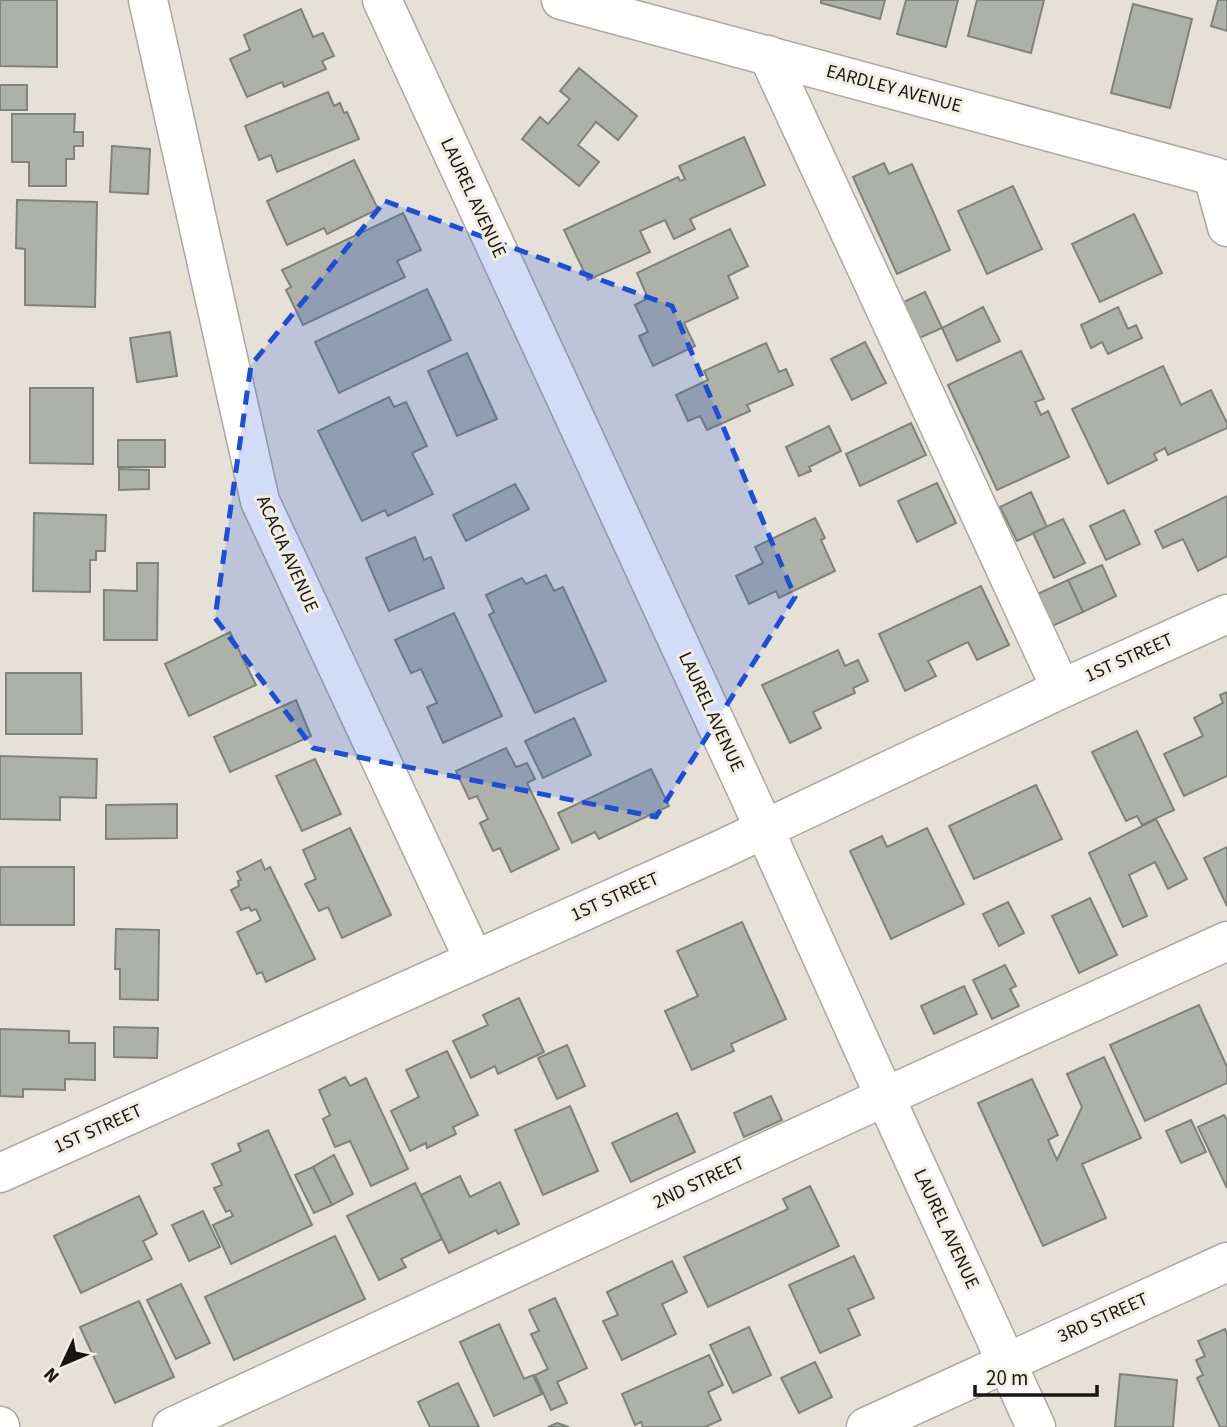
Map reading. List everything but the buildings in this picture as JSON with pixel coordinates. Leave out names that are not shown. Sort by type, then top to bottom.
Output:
[{"type":"street","name":"ACACIA AVENUE","points":[[148,0],[260,501],[474,960]]},
{"type":"street","name":"LAUREL AVENUE","points":[[382,0],[1036,1427]]},
{"type":"street","name":"EARDLEY AVENUE","points":[[561,0],[1220,178]]},
{"type":"street","points":[[768,55],[1061,689]]},
{"type":"street","points":[[1220,178],[1227,227]]},
{"type":"street","name":"1ST STREET","points":[[0,1172],[764,830],[1061,689],[1227,614]]},
{"type":"street","name":"2ND STREET","points":[[172,1427],[1227,941]]},
{"type":"street","name":"3RD STREET","points":[[866,1427],[1227,1262]]},
{"type":"highlighted area","points":[[385,201],[672,306],[795,597],[656,817],[313,748],[215,618],[251,365]]}]
